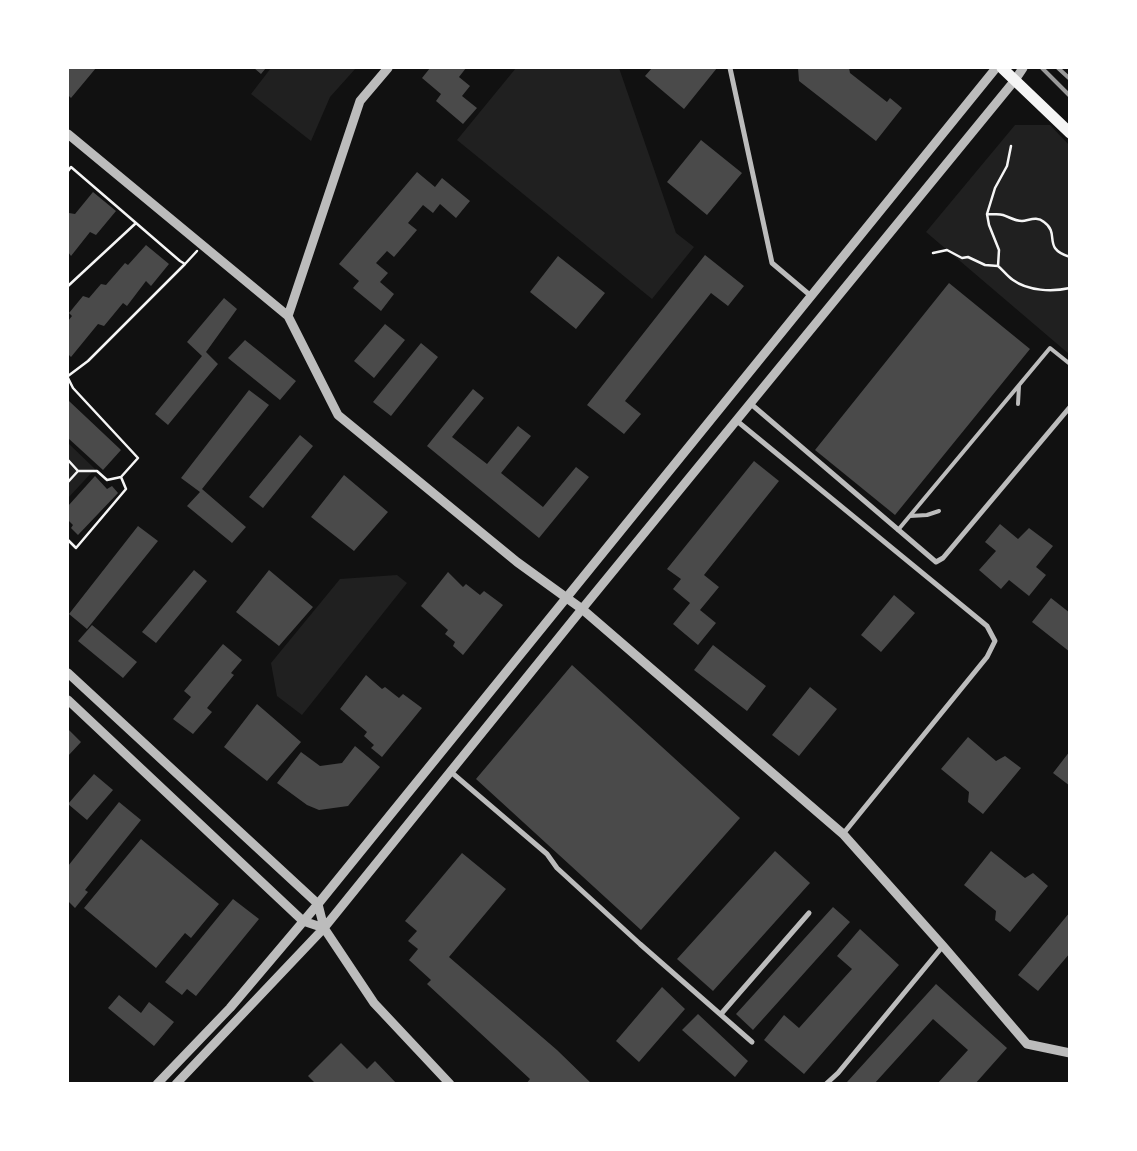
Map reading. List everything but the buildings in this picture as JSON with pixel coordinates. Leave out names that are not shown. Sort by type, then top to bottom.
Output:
[{"type":"main road","points":[[1002,68],[1070,133]]},
{"type":"street","points":[[288,316],[360,101],[388,68]]},
{"type":"street","points":[[730,68],[772,263],[811,296]]},
{"type":"street","points":[[157,1084],[230,1008],[304,921],[996,68]]},
{"type":"street","points":[[176,1084],[324,928],[1023,68]]},
{"type":"street","points":[[68,134],[288,316],[338,415],[509,556],[582,609],[843,834],[1027,1044],[1070,1053]]},
{"type":"street","points":[[751,404],[936,562],[942,558],[1070,407]]},
{"type":"street","points":[[736,421],[986,626],[995,641],[987,657],[843,834]]},
{"type":"street","points":[[68,673],[318,904],[324,928],[374,1003],[450,1084]]},
{"type":"street","points":[[68,700],[304,921],[324,928]]},
{"type":"street","points":[[450,772],[547,854],[564,874],[640,944],[752,1042]]},
{"type":"street","points":[[720,1014],[809,913]]},
{"type":"street","points":[[826,1084],[838,1073],[943,946]]},
{"type":"lane","points":[[898,530],[1050,348],[1070,364]]},
{"type":"lane","points":[[1018,404],[1019,385]]},
{"type":"lane","points":[[910,516],[927,515],[939,511]]},
{"type":"path","points":[[998,266],[999,250],[989,225],[987,214],[995,188],[1007,166],[1011,146]]},
{"type":"path","points":[[68,170],[70,168],[185,264]]},
{"type":"path","points":[[987,214],[1020,221],[1036,218],[1043,221],[1049,227],[1053,246],[1059,253],[1070,257]]},
{"type":"path","points":[[68,286],[136,223]]},
{"type":"path","points":[[68,460],[78,471],[97,472],[107,480],[121,477],[138,458],[73,388],[68,377],[88,361],[203,246]]},
{"type":"path","points":[[933,253],[947,250],[962,258],[968,257],[986,265],[998,266],[1014,281],[1040,290],[1058,291],[1070,288]]},
{"type":"path","points":[[68,482],[78,471]]},
{"type":"path","points":[[68,540],[76,548],[126,489],[121,477]]},
{"type":"shaded area","points":[[271,68],[356,68],[330,97],[311,141],[251,94]]},
{"type":"shaded area","points":[[516,68],[619,68],[676,233],[694,247],[652,299],[457,140]]},
{"type":"shaded area","points":[[1015,125],[1050,125],[1069,145],[1069,354],[926,232]]},
{"type":"shaded area","points":[[68,443],[95,469],[68,498]]},
{"type":"shaded area","points":[[397,575],[407,583],[302,715],[277,696],[271,663],[340,579]]},
{"type":"railway","points":[[1042,68],[1070,96]]},
{"type":"railway","points":[[1058,68],[1070,79]]}]
